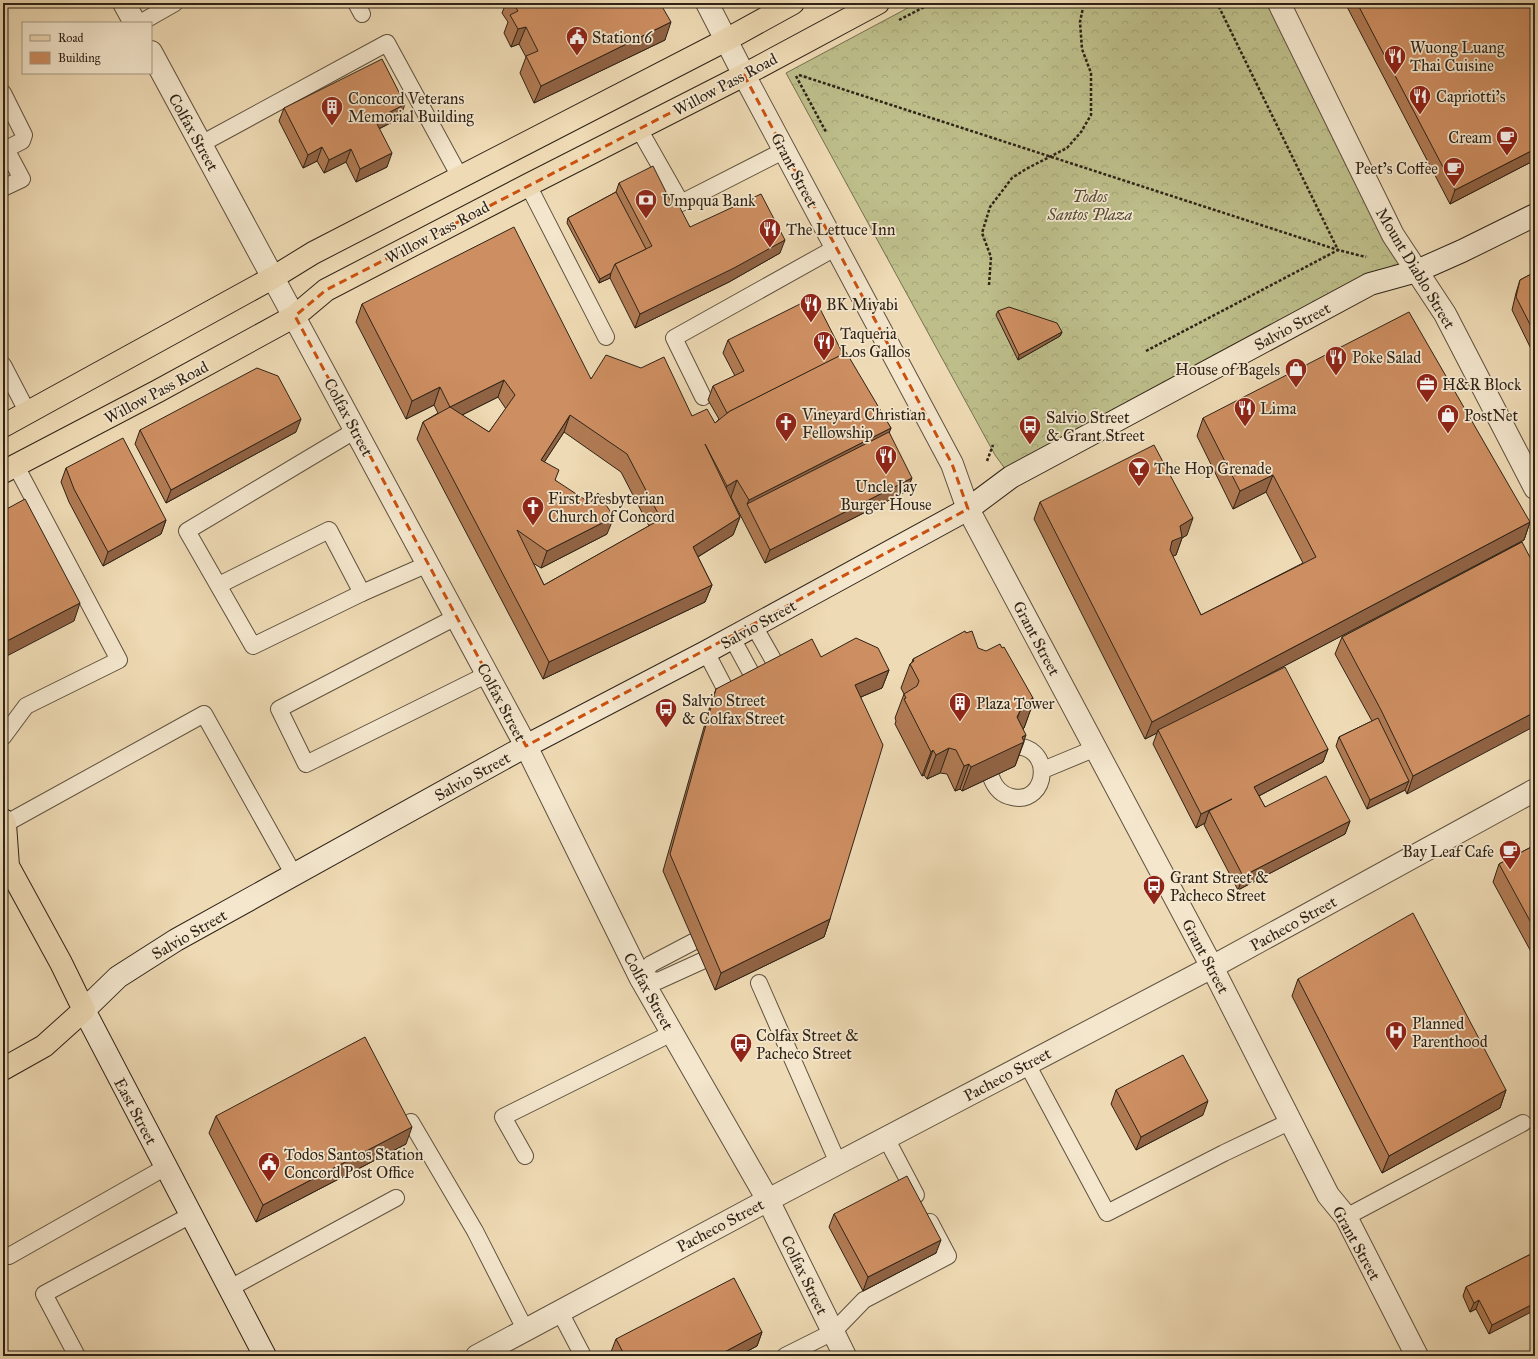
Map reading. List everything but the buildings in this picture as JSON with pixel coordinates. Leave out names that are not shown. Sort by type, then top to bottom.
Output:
[{"type":"main road","points":[[3,426],[274,278],[313,254],[726,40],[792,3]]},
{"type":"main road","name":"Willow Pass Road","points":[[10,469],[158,391],[294,316],[326,290],[744,75],[878,3]]},
{"type":"main road","name":"East Street","points":[[4,822],[6,863],[61,964],[84,1010]]},
{"type":"main road","name":"Salvio Street","points":[[3,1069],[44,1046],[84,1010]]},
{"type":"street","points":[[124,3],[134,22]]},
{"type":"street","name":"Grant Street","points":[[707,3],[952,464],[968,509],[1212,967],[1328,1195],[1346,1217],[1417,1356]]},
{"type":"street","name":"Mount Diablo Street","points":[[1280,3],[1393,235],[1445,314],[1535,488]]},
{"type":"street","name":"Colfax Street","points":[[152,54],[488,674],[526,746],[640,977],[768,1200],[845,1356]]},
{"type":"street","name":"Salvio Street","points":[[84,1010],[118,977],[163,948],[526,746],[706,652],[968,509],[1011,477],[1370,284],[1416,271],[1462,251],[1535,215]]},
{"type":"street","name":"Pacheco Street","points":[[477,1356],[768,1200],[1212,967],[1535,790]]},
{"type":"street","name":"East Street","points":[[84,1010],[265,1356]]},
{"type":"lane","points":[[142,22],[175,3]]},
{"type":"lane","points":[[201,144],[386,43],[460,177]]},
{"type":"lane","points":[[3,93],[24,135],[22,141],[6,149],[22,179],[3,188]]},
{"type":"lane","points":[[640,129],[681,203],[785,150]]},
{"type":"lane","points":[[528,185],[606,337]]},
{"type":"lane","points":[[703,397],[674,338],[837,247]]},
{"type":"lane","points":[[3,365],[28,413]]},
{"type":"lane","points":[[356,430],[187,531],[253,646],[362,593],[428,564]]},
{"type":"lane","points":[[3,737],[26,706],[119,660],[10,469]]},
{"type":"lane","points":[[219,585],[329,530],[362,593]]},
{"type":"lane","points":[[456,617],[279,710],[306,764],[488,674]]},
{"type":"lane","points":[[754,626],[778,670]]},
{"type":"lane","points":[[732,638],[756,682]]},
{"type":"lane","points":[[706,652],[729,696]]},
{"type":"lane","points":[[4,822],[204,714],[294,875]]},
{"type":"lane","points":[[991,777],[994,785],[1000,792],[1007,796],[1016,798],[1024,797],[1032,793],[1038,787],[1042,779],[1043,770],[1038,756],[1032,751],[1018,746],[1010,747]]},
{"type":"lane","points":[[1043,770],[1096,748]]},
{"type":"lane","points":[[693,942],[651,964],[640,977],[658,981],[702,961]]},
{"type":"lane","points":[[759,983],[838,1163]]},
{"type":"lane","points":[[525,1156],[503,1117],[672,1033]]},
{"type":"lane","points":[[1027,1064],[1107,1213],[1224,1152],[1291,1121]]},
{"type":"lane","points":[[411,1122],[474,1231],[525,1329]]},
{"type":"lane","points":[[1346,1217],[1523,1122]]},
{"type":"lane","points":[[786,1356],[833,1332],[864,1300],[948,1256],[886,1138]]},
{"type":"lane","points":[[3,1256],[9,1256],[166,1167]]},
{"type":"lane","points":[[230,1288],[396,1198]]},
{"type":"lane","points":[[77,1356],[44,1294],[191,1215]]},
{"type":"lane","points":[[560,1312],[583,1356]]},
{"type":"path","points":[[897,21],[932,3]]},
{"type":"path","points":[[989,285],[991,257],[982,233],[990,207],[1012,178],[1067,148],[1081,132],[1091,115],[1091,72],[1082,49],[1080,22],[1084,3]]},
{"type":"path","points":[[1217,3],[1338,250]]},
{"type":"path","points":[[794,74],[801,70]]},
{"type":"path","points":[[794,74],[1338,250],[1367,257]]},
{"type":"path","points":[[794,74],[826,132]]},
{"type":"path","points":[[1146,351],[1338,250]]},
{"type":"highlighted area","points":[[744,75],[952,464],[968,509],[526,746],[295,316],[326,290]]},
{"type":"green space","name":"Todos Santos Plaza","points":[[917,3],[1279,3],[1417,271],[1011,477],[995,455],[786,73]]},
{"type":"place","name":"Station 6","points":[[577,56]]},
{"type":"place","name":"Wuong Luang Thai Cuisine","points":[[1395,76]]},
{"type":"place","name":"Capriotti's","points":[[1420,116]]},
{"type":"place","name":"Concord Veterans Memorial Building","points":[[332,126]]},
{"type":"place","name":"Cream","points":[[1507,156]]},
{"type":"place","name":"Peet's Coffee","points":[[1454,188]]},
{"type":"place","name":"Umpqua Bank","points":[[646,220]]},
{"type":"place","name":"The Lettuce Inn","points":[[770,248]]},
{"type":"place","name":"BK Miyabi","points":[[811,324]]},
{"type":"place","name":"Taqueria Los Gallos","points":[[824,362]]},
{"type":"place","name":"Poke Salad","points":[[1336,376]]},
{"type":"place","name":"House of Bagels","points":[[1296,388]]},
{"type":"place","name":"H&R Block","points":[[1427,404]]},
{"type":"place","name":"Lima","points":[[1245,428]]},
{"type":"place","name":"PostNet","points":[[1448,434]]},
{"type":"place","name":"Vineyard Christian Fellowship","points":[[786,442]]},
{"type":"place","name":"Salvio Street & Grant Street","points":[[1030,446]]},
{"type":"place","name":"Uncle Jay Burger House","points":[[886,476]]},
{"type":"place","name":"The Hop Grenade","points":[[1139,488]]},
{"type":"place","name":"First Presbyterian Church of Concord","points":[[533,526]]},
{"type":"place","name":"Plaza Tower","points":[[960,722]]},
{"type":"place","name":"Salvio Street & Colfax Street","points":[[666,728]]},
{"type":"place","name":"Bay Leaf Cafe","points":[[1510,870]]},
{"type":"place","name":"Grant Street & Pacheco Street","points":[[1154,906]]},
{"type":"place","name":"Planned Parenthood","points":[[1396,1052]]},
{"type":"place","name":"Colfax Street & Pacheco Street","points":[[741,1064]]},
{"type":"place","name":"Todos Santos Station Concord Post Office","points":[[269,1182]]}]
